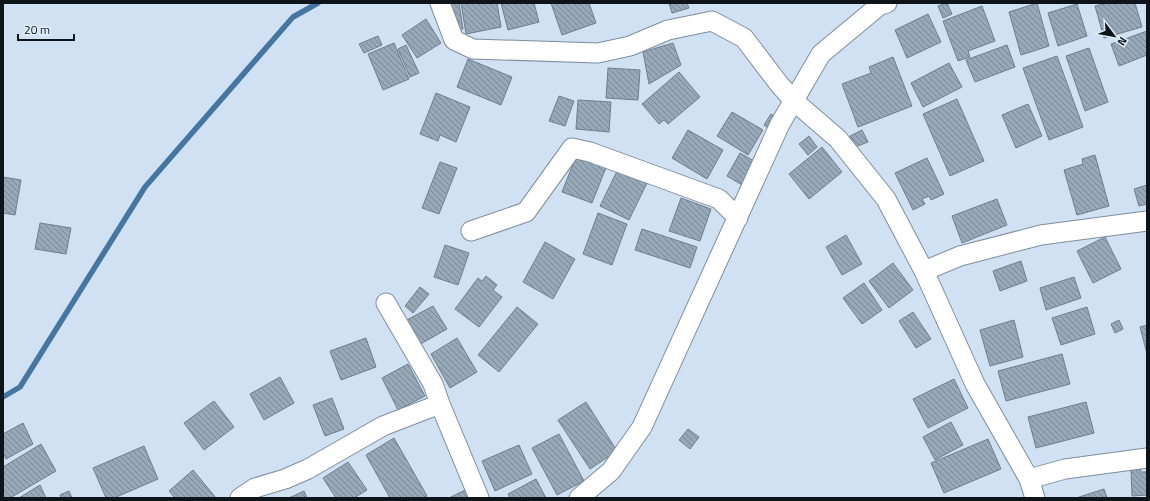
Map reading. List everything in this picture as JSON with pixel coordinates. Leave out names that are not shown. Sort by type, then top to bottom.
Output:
[{"type":"street","points":[[440,3],[454,40],[473,49],[598,53],[630,46],[668,30],[712,21],[744,38],[794,101],[838,139],[886,199],[924,271],[974,384],[1029,479],[1035,498]]},
{"type":"street","points":[[579,498],[611,471],[642,427],[780,124],[821,54],[883,4]]},
{"type":"street","points":[[471,232],[526,212],[572,148],[590,152],[719,199],[738,218]]},
{"type":"street","points":[[924,271],[960,256],[1041,235],[1147,221]]},
{"type":"street","points":[[386,303],[434,384],[440,404],[479,498]]},
{"type":"street","points":[[240,498],[255,488],[285,479],[308,469],[384,426],[440,404]]},
{"type":"street","points":[[1029,479],[1065,469],[1147,458]]},
{"type":"building","points":[[449,3],[459,3],[463,29],[456,30]]},
{"type":"building","points":[[461,3],[497,3],[501,27],[466,34]]},
{"type":"building","points":[[501,3],[534,3],[539,22],[508,30]]},
{"type":"building","points":[[551,3],[589,3],[596,23],[562,35]]},
{"type":"building","points":[[669,3],[687,3],[689,8],[672,13]]},
{"type":"building","points":[[947,3],[952,14],[943,18],[938,6]]},
{"type":"building","points":[[1037,3],[1049,46],[1021,55],[1009,12]]},
{"type":"building","points":[[1107,3],[1135,3],[1142,27],[1104,38],[1095,6]]},
{"type":"building","points":[[1077,4],[1087,36],[1058,46],[1048,13]]},
{"type":"building","points":[[982,6],[995,41],[968,51],[970,57],[958,61],[943,21]]},
{"type":"building","points":[[928,14],[941,42],[907,58],[895,30]]},
{"type":"building","points":[[426,19],[441,43],[417,58],[402,35]]},
{"type":"building","points":[[1147,31],[1147,55],[1119,66],[1111,44]]},
{"type":"building","points":[[378,36],[382,45],[364,53],[359,44]]},
{"type":"building","points":[[394,43],[409,79],[383,90],[368,54]]},
{"type":"building","points":[[673,43],[681,65],[649,84],[643,52]]},
{"type":"building","points":[[406,45],[419,73],[410,77],[398,49]]},
{"type":"building","points":[[1007,45],[1015,67],[975,82],[966,60]]},
{"type":"building","points":[[1089,48],[1108,102],[1085,111],[1066,56]]},
{"type":"building","points":[[1057,56],[1083,127],[1049,140],[1023,68]]},
{"type":"building","points":[[893,57],[912,106],[858,127],[842,84],[871,73],[869,67]]},
{"type":"building","points":[[468,59],[512,77],[501,105],[457,87]]},
{"type":"building","points":[[949,63],[962,87],[923,107],[911,83]]},
{"type":"building","points":[[608,68],[640,70],[638,100],[606,98]]},
{"type":"building","points":[[679,72],[700,97],[668,124],[664,120],[659,124],[642,104]]},
{"type":"building","points":[[436,93],[470,107],[456,142],[440,135],[438,141],[420,134]]},
{"type":"building","points":[[559,96],[574,101],[565,126],[549,121]]},
{"type":"building","points":[[957,99],[984,161],[950,176],[923,114]]},
{"type":"building","points":[[578,100],[611,102],[609,132],[576,129]]},
{"type":"building","points":[[1028,104],[1042,136],[1016,148],[1002,115]]},
{"type":"building","points":[[732,112],[763,130],[748,155],[717,136]]},
{"type":"building","points":[[771,114],[780,119],[772,131],[764,125]]},
{"type":"building","points":[[688,130],[723,150],[707,179],[672,158]]},
{"type":"building","points":[[862,130],[868,142],[855,147],[850,136]]},
{"type":"building","points":[[809,136],[817,147],[808,155],[799,144]]},
{"type":"building","points":[[822,147],[842,172],[809,199],[789,174]]},
{"type":"building","points":[[740,153],[761,165],[747,188],[727,176]]},
{"type":"building","points":[[577,154],[607,165],[592,203],[562,192]]},
{"type":"building","points":[[1095,155],[1109,206],[1077,215],[1064,170],[1083,164],[1082,159]]},
{"type":"building","points":[[927,158],[944,194],[931,200],[929,196],[922,199],[925,204],[913,210],[895,173]]},
{"type":"building","points":[[440,162],[457,168],[439,214],[422,208]]},
{"type":"building","points":[[618,169],[647,183],[629,220],[600,206]]},
{"type":"building","points":[[3,177],[21,180],[15,215],[3,213]]},
{"type":"building","points":[[1147,185],[1147,204],[1139,206],[1134,189]]},
{"type":"building","points":[[681,198],[711,209],[700,241],[669,231]]},
{"type":"building","points":[[997,199],[1007,225],[962,243],[952,216]]},
{"type":"building","points":[[598,213],[627,224],[612,265],[583,254]]},
{"type":"building","points":[[40,223],[71,228],[66,254],[35,249]]},
{"type":"building","points":[[642,229],[697,247],[690,268],[635,250]]},
{"type":"building","points":[[846,235],[862,264],[842,275],[826,247]]},
{"type":"building","points":[[1105,237],[1121,269],[1093,283],[1077,251]]},
{"type":"building","points":[[545,242],[575,259],[553,299],[523,282]]},
{"type":"building","points":[[445,245],[469,253],[458,285],[434,277]]},
{"type":"building","points":[[1021,261],[1027,281],[1000,291],[993,271]]},
{"type":"building","points":[[893,263],[913,290],[889,308],[869,281]]},
{"type":"building","points":[[486,276],[497,285],[493,290],[502,297],[479,327],[455,309],[478,278],[482,281]]},
{"type":"building","points":[[1074,277],[1081,298],[1046,310],[1040,288]]},
{"type":"building","points":[[864,283],[882,310],[862,324],[843,298]]},
{"type":"building","points":[[420,287],[429,294],[413,313],[405,306]]},
{"type":"building","points":[[433,306],[447,329],[417,346],[403,322]]},
{"type":"building","points":[[517,307],[538,324],[499,372],[478,355]]},
{"type":"building","points":[[1087,307],[1095,334],[1061,345],[1052,318]]},
{"type":"building","points":[[913,312],[931,339],[916,348],[899,321]]},
{"type":"building","points":[[1014,320],[1023,357],[990,366],[980,330]]},
{"type":"building","points":[[1119,320],[1123,329],[1115,333],[1111,324]]},
{"type":"building","points":[[1147,325],[1147,354],[1140,327]]},
{"type":"building","points":[[366,338],[376,367],[341,380],[330,351]]},
{"type":"building","points":[[457,338],[477,372],[450,388],[431,354]]},
{"type":"building","points":[[1062,354],[1070,384],[1006,401],[998,371]]},
{"type":"building","points":[[408,364],[425,396],[398,410],[382,378]]},
{"type":"building","points":[[280,377],[294,403],[264,420],[250,394]]},
{"type":"building","points":[[954,379],[968,408],[928,428],[913,399]]},
{"type":"building","points":[[332,398],[344,429],[325,436],[313,405]]},
{"type":"building","points":[[214,401],[234,427],[204,450],[184,423]]},
{"type":"building","points":[[586,402],[617,451],[590,469],[558,420]]},
{"type":"building","points":[[1086,402],[1094,433],[1036,448],[1028,417]]},
{"type":"building","points":[[951,422],[963,445],[935,460],[923,437]]},
{"type":"building","points":[[23,423],[33,444],[6,459],[3,453],[3,434]]},
{"type":"building","points":[[688,429],[699,437],[690,449],[679,440]]},
{"type":"building","points":[[559,434],[584,481],[557,495],[532,448]]},
{"type":"building","points":[[394,438],[427,496],[423,498],[390,498],[366,455]]},
{"type":"building","points":[[988,439],[1001,469],[944,493],[931,463]]},
{"type":"building","points":[[41,444],[56,471],[10,498],[3,498],[3,467]]},
{"type":"building","points":[[519,445],[532,474],[495,491],[482,461]]},
{"type":"building","points":[[144,446],[158,479],[114,498],[106,498],[93,468]]},
{"type":"building","points":[[348,462],[367,490],[354,498],[336,498],[323,478]]},
{"type":"building","points":[[1147,468],[1147,495],[1132,496],[1131,470],[1140,469],[1141,472],[1146,472]]},
{"type":"building","points":[[193,470],[216,498],[175,498],[169,491]]},
{"type":"building","points":[[536,479],[546,498],[510,498],[508,494]]},
{"type":"building","points":[[40,485],[46,498],[19,498]]},
{"type":"building","points":[[1104,489],[1107,498],[1076,498]]},
{"type":"building","points":[[465,490],[469,498],[449,498]]},
{"type":"building","points":[[69,491],[72,498],[61,498],[60,495]]},
{"type":"building","points":[[304,491],[307,498],[289,498]]},
{"type":"waterway","points":[[3,397],[20,387],[145,187],[293,17],[318,3]]}]
